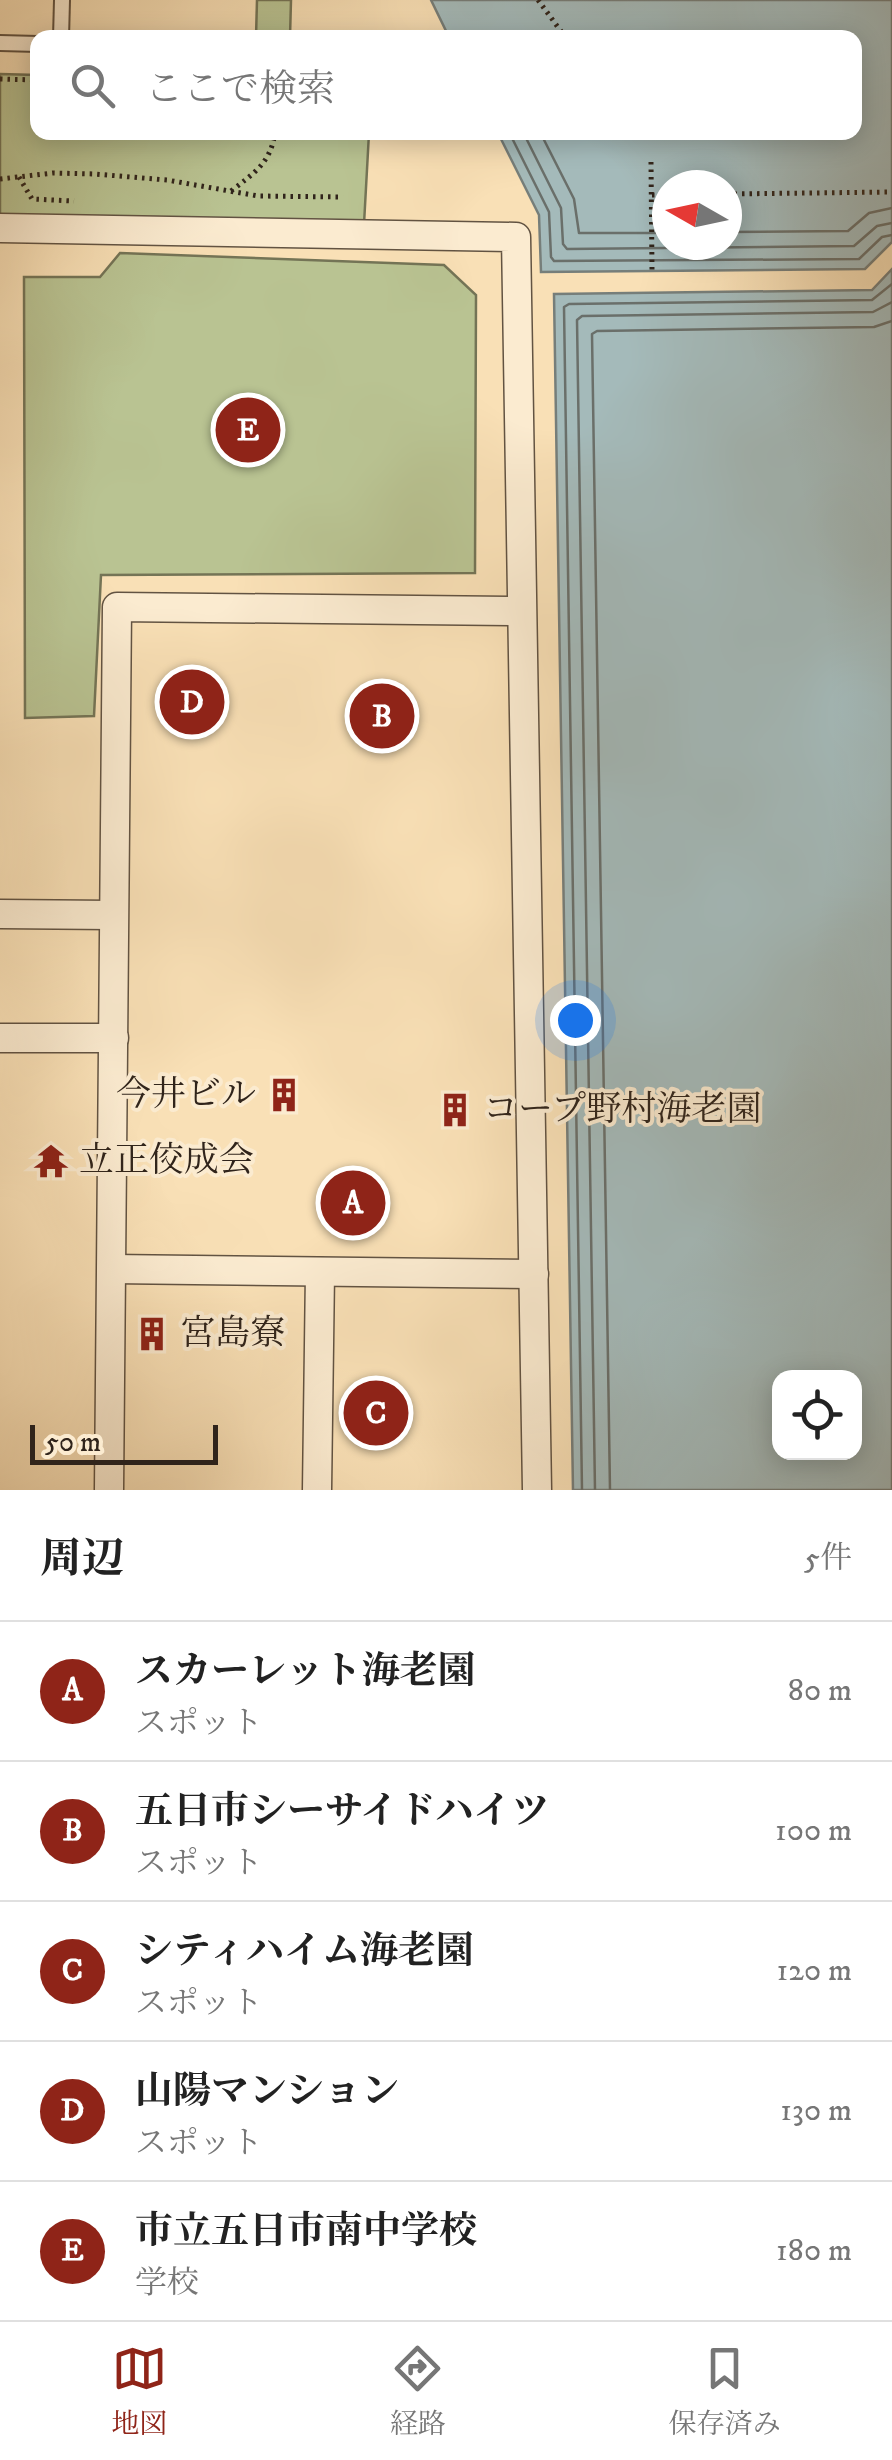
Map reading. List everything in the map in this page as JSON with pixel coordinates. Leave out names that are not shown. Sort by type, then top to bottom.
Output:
[{"type":"street","points":[[0,228],[516,236],[537,1490]]},
{"type":"street","points":[[109,1490],[117,607],[521,612]]},
{"type":"street","points":[[0,914],[112,914]]},
{"type":"street","points":[[0,1038],[114,1038]]},
{"type":"street","points":[[112,1269],[534,1274]]},
{"type":"street","points":[[318,1490],[320,1272]]},
{"type":"lane","points":[[61,30],[62,0]]},
{"type":"lane","points":[[0,43],[30,44]]},
{"type":"path","points":[[538,0],[560,30]]},
{"type":"path","points":[[0,79],[30,80]]},
{"type":"path","points":[[232,191],[264,165],[274,140]]},
{"type":"path","points":[[651,162],[652,196]]},
{"type":"path","points":[[0,178],[95,174],[293,198],[343,198]]},
{"type":"path","points":[[742,194],[892,192]]},
{"type":"path","points":[[652,260],[652,270]]},
{"type":"green space","points":[[257,0],[291,0],[290,30],[256,30]]},
{"type":"green space","points":[[0,74],[30,75],[30,140],[369,140],[364,224],[0,217]]},
{"type":"green space","points":[[120,253],[444,265],[476,295],[475,573],[101,575],[94,716],[25,718],[24,277],[100,277]]},
{"type":"water","points":[[431,0],[892,0],[892,242],[865,269],[541,272],[539,215],[502,140],[862,140],[862,30],[446,30]]},
{"type":"water","points":[[892,269],[892,1490],[573,1490],[554,294],[872,290]]},
{"type":"place","name":"市立五日市南中学校","points":[[248,430]]},
{"type":"place","name":"山陽マンション","points":[[192,702]]},
{"type":"place","name":"五日市シーサイドハイツ","points":[[382,716]]},
{"type":"place","name":"今井ビル","points":[[284,1095]]},
{"type":"place","name":"コープ野村海老園","points":[[455,1110]]},
{"type":"place","name":"立正佼成会","points":[[51,1161]]},
{"type":"place","name":"スカーレット海老園","points":[[353,1203]]},
{"type":"place","name":"宮島寮","points":[[152,1334]]},
{"type":"place","name":"シティハイム海老園","points":[[376,1413]]}]
